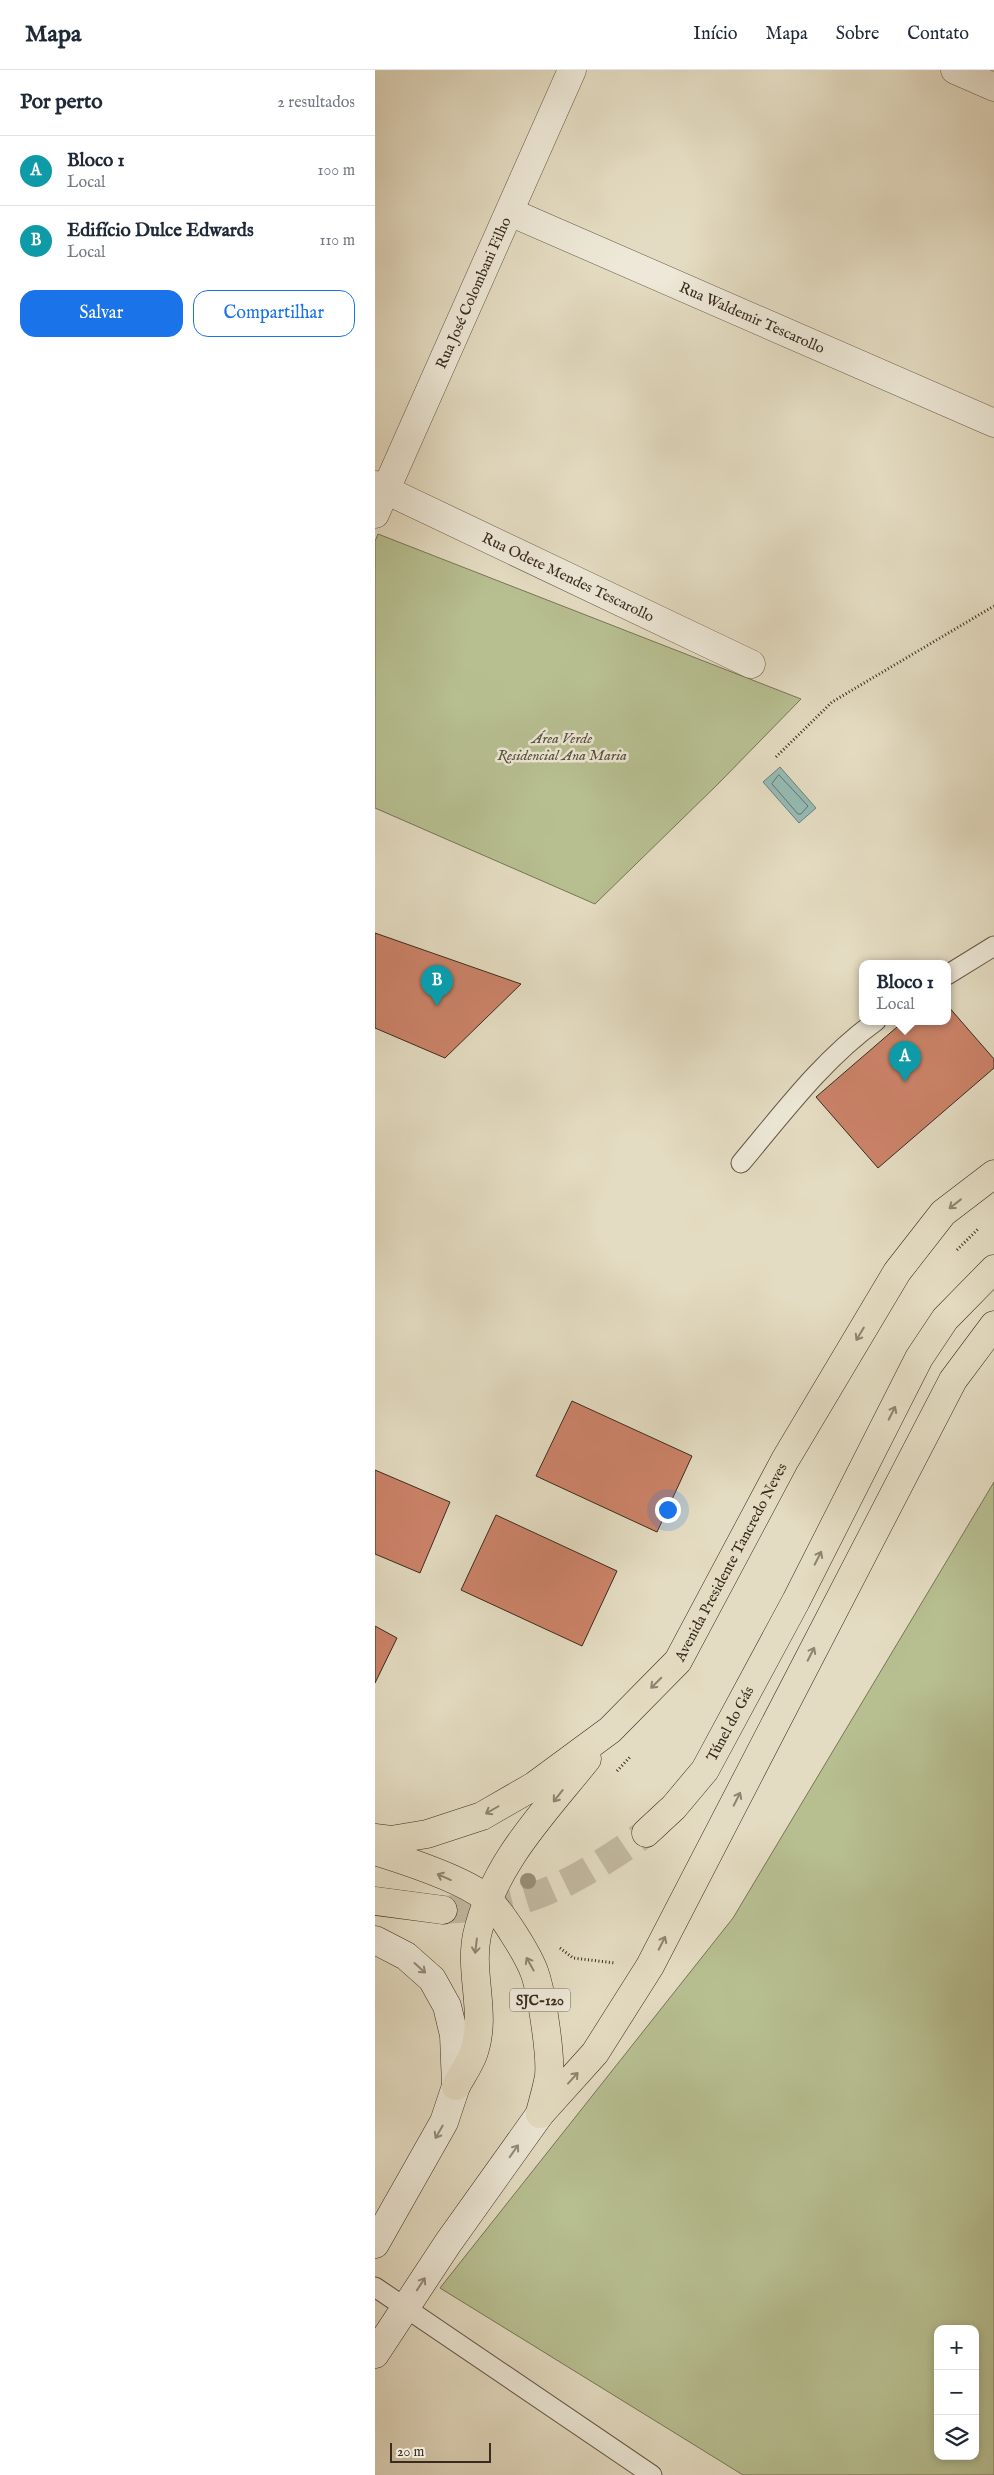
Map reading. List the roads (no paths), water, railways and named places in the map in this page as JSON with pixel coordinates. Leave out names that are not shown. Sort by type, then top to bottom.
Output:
[{"type":"main road","name":"Avenida Presidente Tancredo Neves","points":[[375,1838],[391,1840],[427,1834],[482,1816],[534,1786],[610,1730],[678,1661],[785,1460],[897,1272],[943,1213],[994,1174]]},
{"type":"main road","name":"Túnel do Gás","points":[[646,1833],[674,1807],[705,1770],[797,1601],[919,1358],[945,1319],[994,1269]]},
{"type":"main road","points":[[540,2114],[595,2053],[650,1966],[953,1380],[994,1325]]},
{"type":"main road","points":[[456,2086],[474,2052],[478,2028],[475,1953],[487,1899],[501,1871],[525,1836],[610,1730]]},
{"type":"main road","points":[[375,1851],[410,1861],[476,1891],[487,1899]]},
{"type":"main road","name":"SJC-120","points":[[487,1899],[511,1930],[535,1974],[547,2040],[549,2075],[540,2114]]},
{"type":"main road","points":[[375,1901],[443,1910]]},
{"type":"street","name":"Rua José Colombani Filho","points":[[375,514],[381,487],[573,70]]},
{"type":"street","points":[[955,70],[994,87]]},
{"type":"street","name":"Rua Waldemir Tescarollo","points":[[509,212],[994,423]]},
{"type":"street","name":"Rua Odete Mendes Tescarollo","points":[[381,487],[751,664]]},
{"type":"street","points":[[375,1940],[406,1956],[432,1979],[447,2006],[454,2035],[456,2086],[444,2122],[375,2244]]},
{"type":"street","name":"SJC-120","points":[[375,2354],[448,2244],[540,2114]]},
{"type":"lane","points":[[951,973],[994,946]]},
{"type":"lane","points":[[741,1163],[808,1083],[851,1039],[870,1025]]},
{"type":"lane","points":[[375,2287],[648,2474]]},
{"type":"water","points":[[780,767],[816,808],[799,823],[763,782]]},
{"type":"tunnel","points":[[443,1910],[507,1904],[526,1899],[580,1875],[646,1833]]},
{"type":"place","name":"Edifício Dulce Edwards","points":[[437,1006]]},
{"type":"place","name":"Bloco 1","points":[[905,1082]]},
{"type":"park label","name":"Área Verde Residencial Ana Maria","points":[[562,746]]}]
